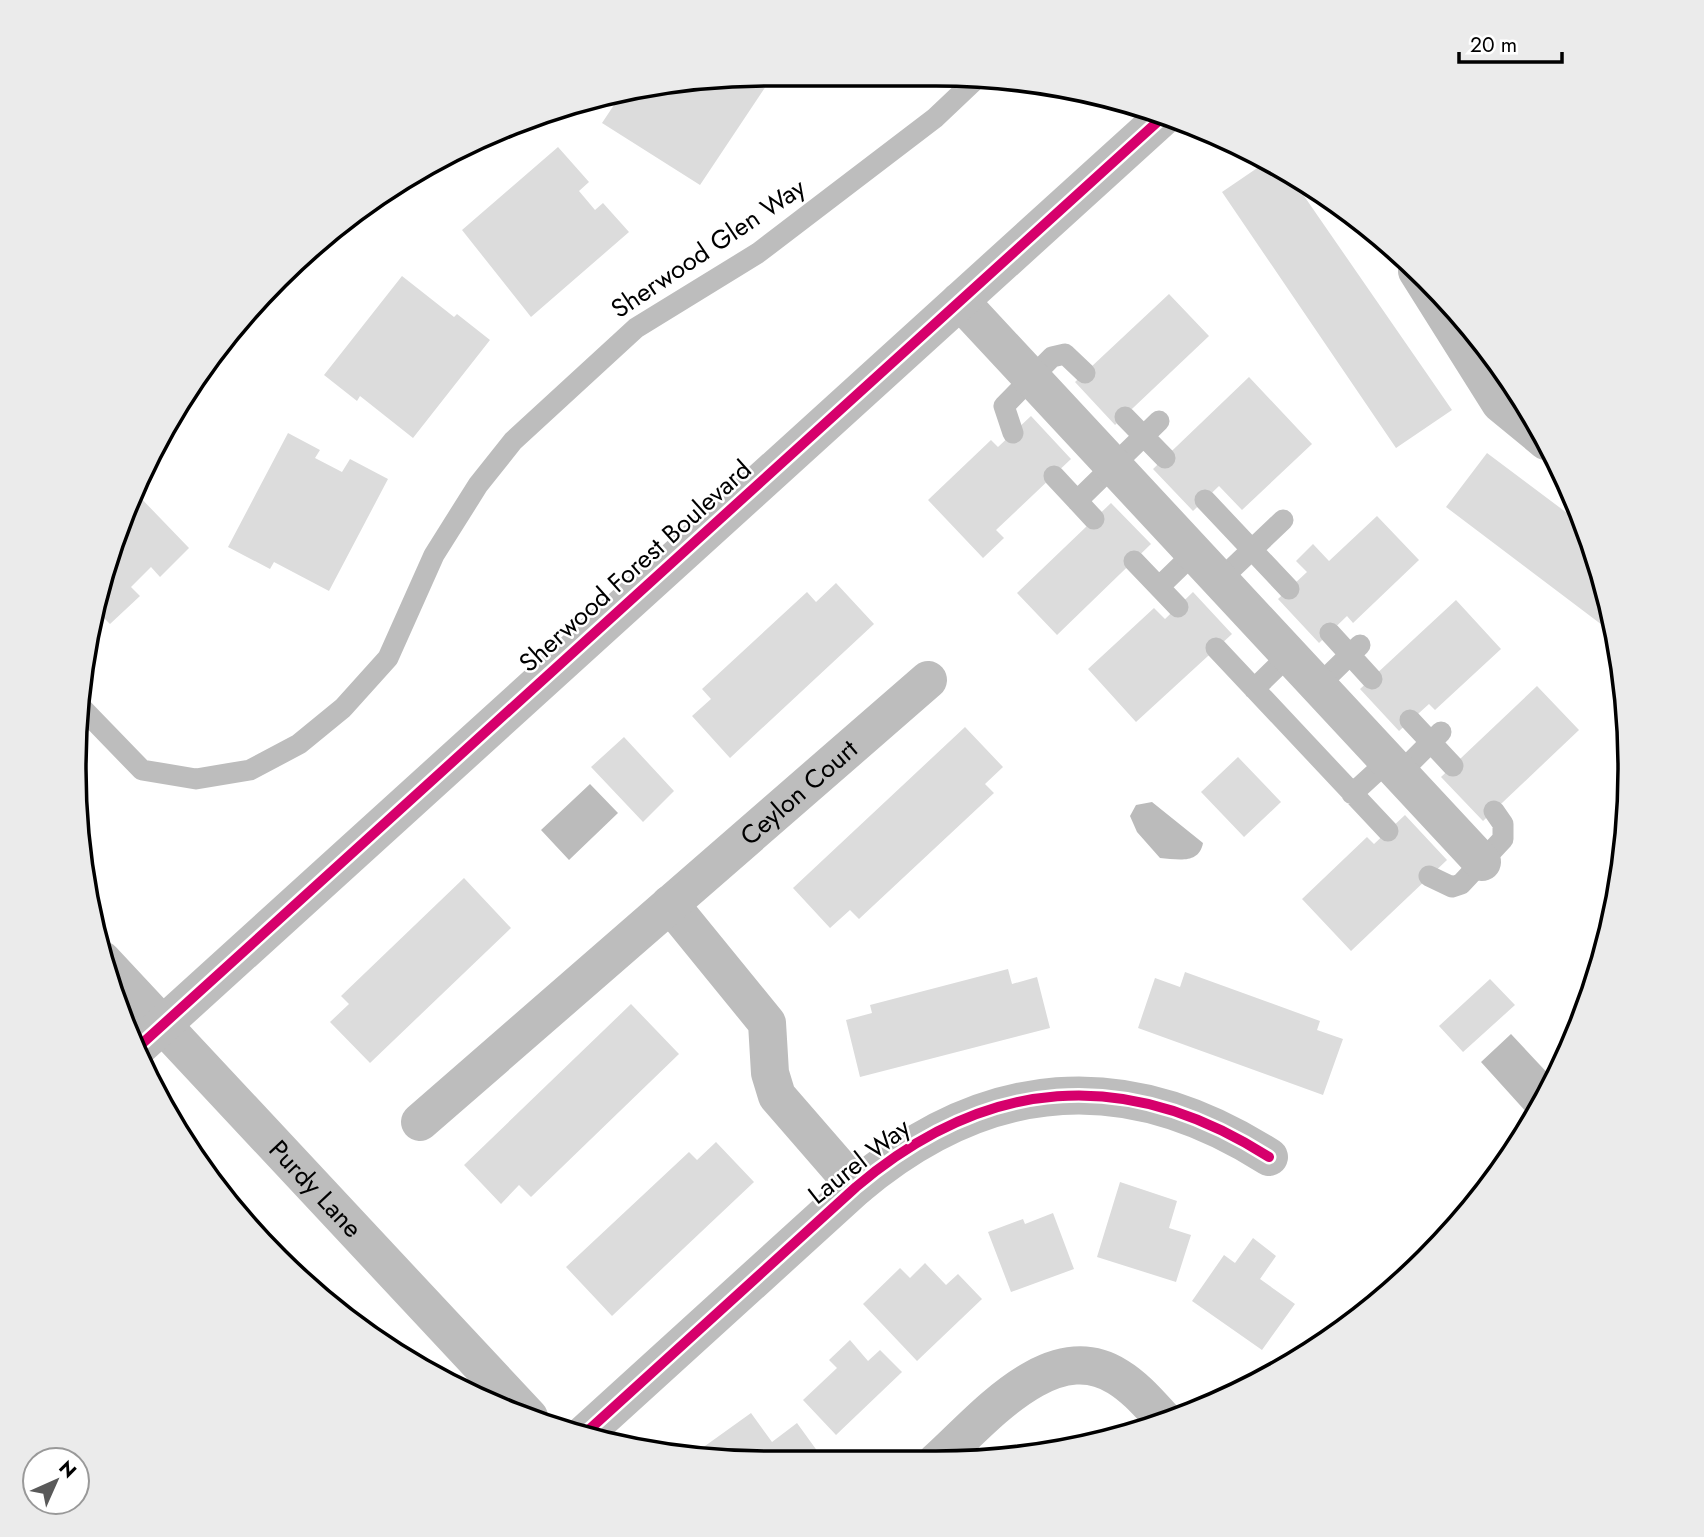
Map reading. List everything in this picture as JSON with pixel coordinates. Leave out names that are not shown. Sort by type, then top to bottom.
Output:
[{"type":"street","name":"Sherwood Forest Boulevard","points":[[149,1038],[1157,123]]},
{"type":"street","points":[[960,301],[1482,862]]},
{"type":"street","points":[[1442,311],[1500,403],[1525,423]]},
{"type":"street","name":"Ceylon Court","points":[[420,1122],[928,680]]},
{"type":"street","points":[[670,904],[767,1023],[771,1073],[777,1096],[856,1187]]},
{"type":"street","name":"Purdy Lane","points":[[127,1002],[149,1038],[513,1401]]},
{"type":"street","name":"Laurel Way","points":[[591,1428],[856,1187],[894,1155],[938,1129],[1009,1103],[1060,1096],[1111,1097],[1185,1112],[1232,1133],[1269,1157]]},
{"type":"street","points":[[948,1451],[1017,1388],[1039,1374],[1064,1366],[1091,1367],[1115,1375],[1137,1391],[1158,1414]]},
{"type":"lane","name":"Sherwood Glen Way","points":[[88,714],[142,770],[196,779],[250,770],[299,744],[343,709],[388,659],[434,555],[478,485],[513,441],[636,328],[758,253],[935,118],[968,87]]},
{"type":"lane","points":[[1013,433],[1004,406],[1052,357],[1065,354],[1085,373]]},
{"type":"lane","points":[[1125,417],[1165,458]]},
{"type":"lane","points":[[1077,501],[1159,421]]},
{"type":"lane","points":[[1054,476],[1094,519]]},
{"type":"lane","points":[[1205,500],[1289,589]]},
{"type":"lane","points":[[1220,579],[1283,520]]},
{"type":"lane","points":[[1159,587],[1195,552]]},
{"type":"lane","points":[[1134,561],[1178,607]]},
{"type":"lane","points":[[1330,633],[1355,650],[1371,679]]},
{"type":"lane","points":[[1216,648],[1388,831]]},
{"type":"lane","points":[[1319,685],[1355,650]]},
{"type":"lane","points":[[1254,689],[1290,654]]},
{"type":"lane","points":[[1410,720],[1436,737],[1453,766]]},
{"type":"lane","points":[[1352,794],[1436,737]]},
{"type":"lane","points":[[1429,876],[1452,887],[1461,884],[1503,839],[1503,824],[1494,811]]},
{"type":"shaded area","points":[[590,784],[618,813],[569,860],[541,830]]},
{"type":"shaded area","points":[[1152,802],[1203,843],[1197,855],[1186,859],[1160,858],[1137,832],[1130,816],[1136,805]]},
{"type":"shaded area","points":[[1511,1034],[1547,1072],[1526,1112],[1481,1062]]},
{"type":"building","points":[[766,86],[700,185],[602,123],[615,104],[635,99],[724,87]]},
{"type":"building","points":[[558,147],[589,182],[579,191],[595,210],[603,203],[629,232],[531,317],[462,230]]},
{"type":"building","points":[[1258,167],[1302,193],[1452,410],[1396,448],[1222,192]]},
{"type":"building","points":[[402,276],[454,317],[457,314],[490,340],[413,438],[360,396],[357,401],[324,375]]},
{"type":"building","points":[[1169,294],[1209,336],[1115,425],[1075,382]]},
{"type":"building","points":[[1249,377],[1312,444],[1242,510],[1219,486],[1193,511],[1153,469]]},
{"type":"building","points":[[1031,416],[1071,459],[996,530],[1004,538],[983,558],[928,500],[991,440],[998,447]]},
{"type":"building","points":[[288,433],[320,450],[315,458],[342,472],[350,459],[388,479],[329,591],[274,562],[270,569],[228,547]]},
{"type":"building","points":[[1487,453],[1569,514],[1582,549],[1603,626],[1446,507]]},
{"type":"building","points":[[142,499],[189,548],[160,577],[151,567],[131,587],[140,596],[110,624],[103,617],[109,592]]},
{"type":"building","points":[[1111,503],[1151,544],[1057,635],[1017,593]]},
{"type":"building","points":[[1377,516],[1419,560],[1353,623],[1347,616],[1319,643],[1278,599],[1307,572],[1296,561],[1313,544],[1329,561]]},
{"type":"building","points":[[836,583],[874,624],[730,758],[692,716],[711,699],[702,689],[807,592],[816,602]]},
{"type":"building","points":[[1193,592],[1232,634],[1136,722],[1088,669],[1154,608],[1165,619]]},
{"type":"building","points":[[1456,600],[1501,649],[1435,710],[1429,704],[1399,731],[1360,689]]},
{"type":"building","points":[[1537,686],[1579,730],[1483,821],[1441,777]]},
{"type":"building","points":[[965,727],[1003,767],[985,784],[994,793],[859,919],[850,910],[830,928],[793,888]]},
{"type":"building","points":[[624,737],[674,791],[643,822],[591,767]]},
{"type":"building","points":[[1238,757],[1281,802],[1244,837],[1201,792]]},
{"type":"building","points":[[1405,815],[1447,860],[1351,951],[1302,899],[1367,837],[1374,844]]},
{"type":"building","points":[[464,878],[511,928],[370,1063],[330,1022],[349,1004],[341,996]]},
{"type":"building","points":[[1008,969],[1012,984],[1037,977],[1050,1028],[860,1077],[846,1020],[872,1013],[870,1005]]},
{"type":"building","points":[[1185,972],[1320,1021],[1317,1030],[1343,1039],[1323,1095],[1138,1028],[1155,978],[1180,987]]},
{"type":"building","points":[[1490,979],[1515,1005],[1463,1052],[1439,1026]]},
{"type":"building","points":[[631,1004],[679,1054],[531,1197],[519,1185],[501,1204],[464,1165]]},
{"type":"building","points":[[716,1142],[754,1182],[612,1316],[566,1267],[689,1152],[697,1160]]},
{"type":"building","points":[[1120,1182],[1177,1201],[1169,1228],[1191,1235],[1176,1282],[1097,1257]]},
{"type":"building","points":[[1053,1213],[1074,1269],[1011,1292],[988,1232],[1023,1219],[1025,1224]]},
{"type":"building","points":[[1253,1238],[1276,1256],[1260,1279],[1295,1304],[1262,1350],[1192,1301],[1224,1255],[1235,1263]]},
{"type":"building","points":[[925,1263],[946,1285],[958,1274],[982,1299],[917,1361],[863,1304],[900,1268],[910,1278]]},
{"type":"building","points":[[850,1340],[868,1361],[880,1350],[902,1372],[836,1435],[803,1400],[837,1368],[829,1360]]},
{"type":"building","points":[[751,1413],[772,1442],[797,1423],[817,1451],[724,1450],[703,1448]]},
{"type":"cycle path","points":[[144,1042],[1157,123]]},
{"type":"cycle path","points":[[591,1428],[856,1187],[905,1150],[955,1123],[1006,1105],[1057,1096],[1109,1097],[1162,1107],[1215,1127],[1269,1157]]}]
